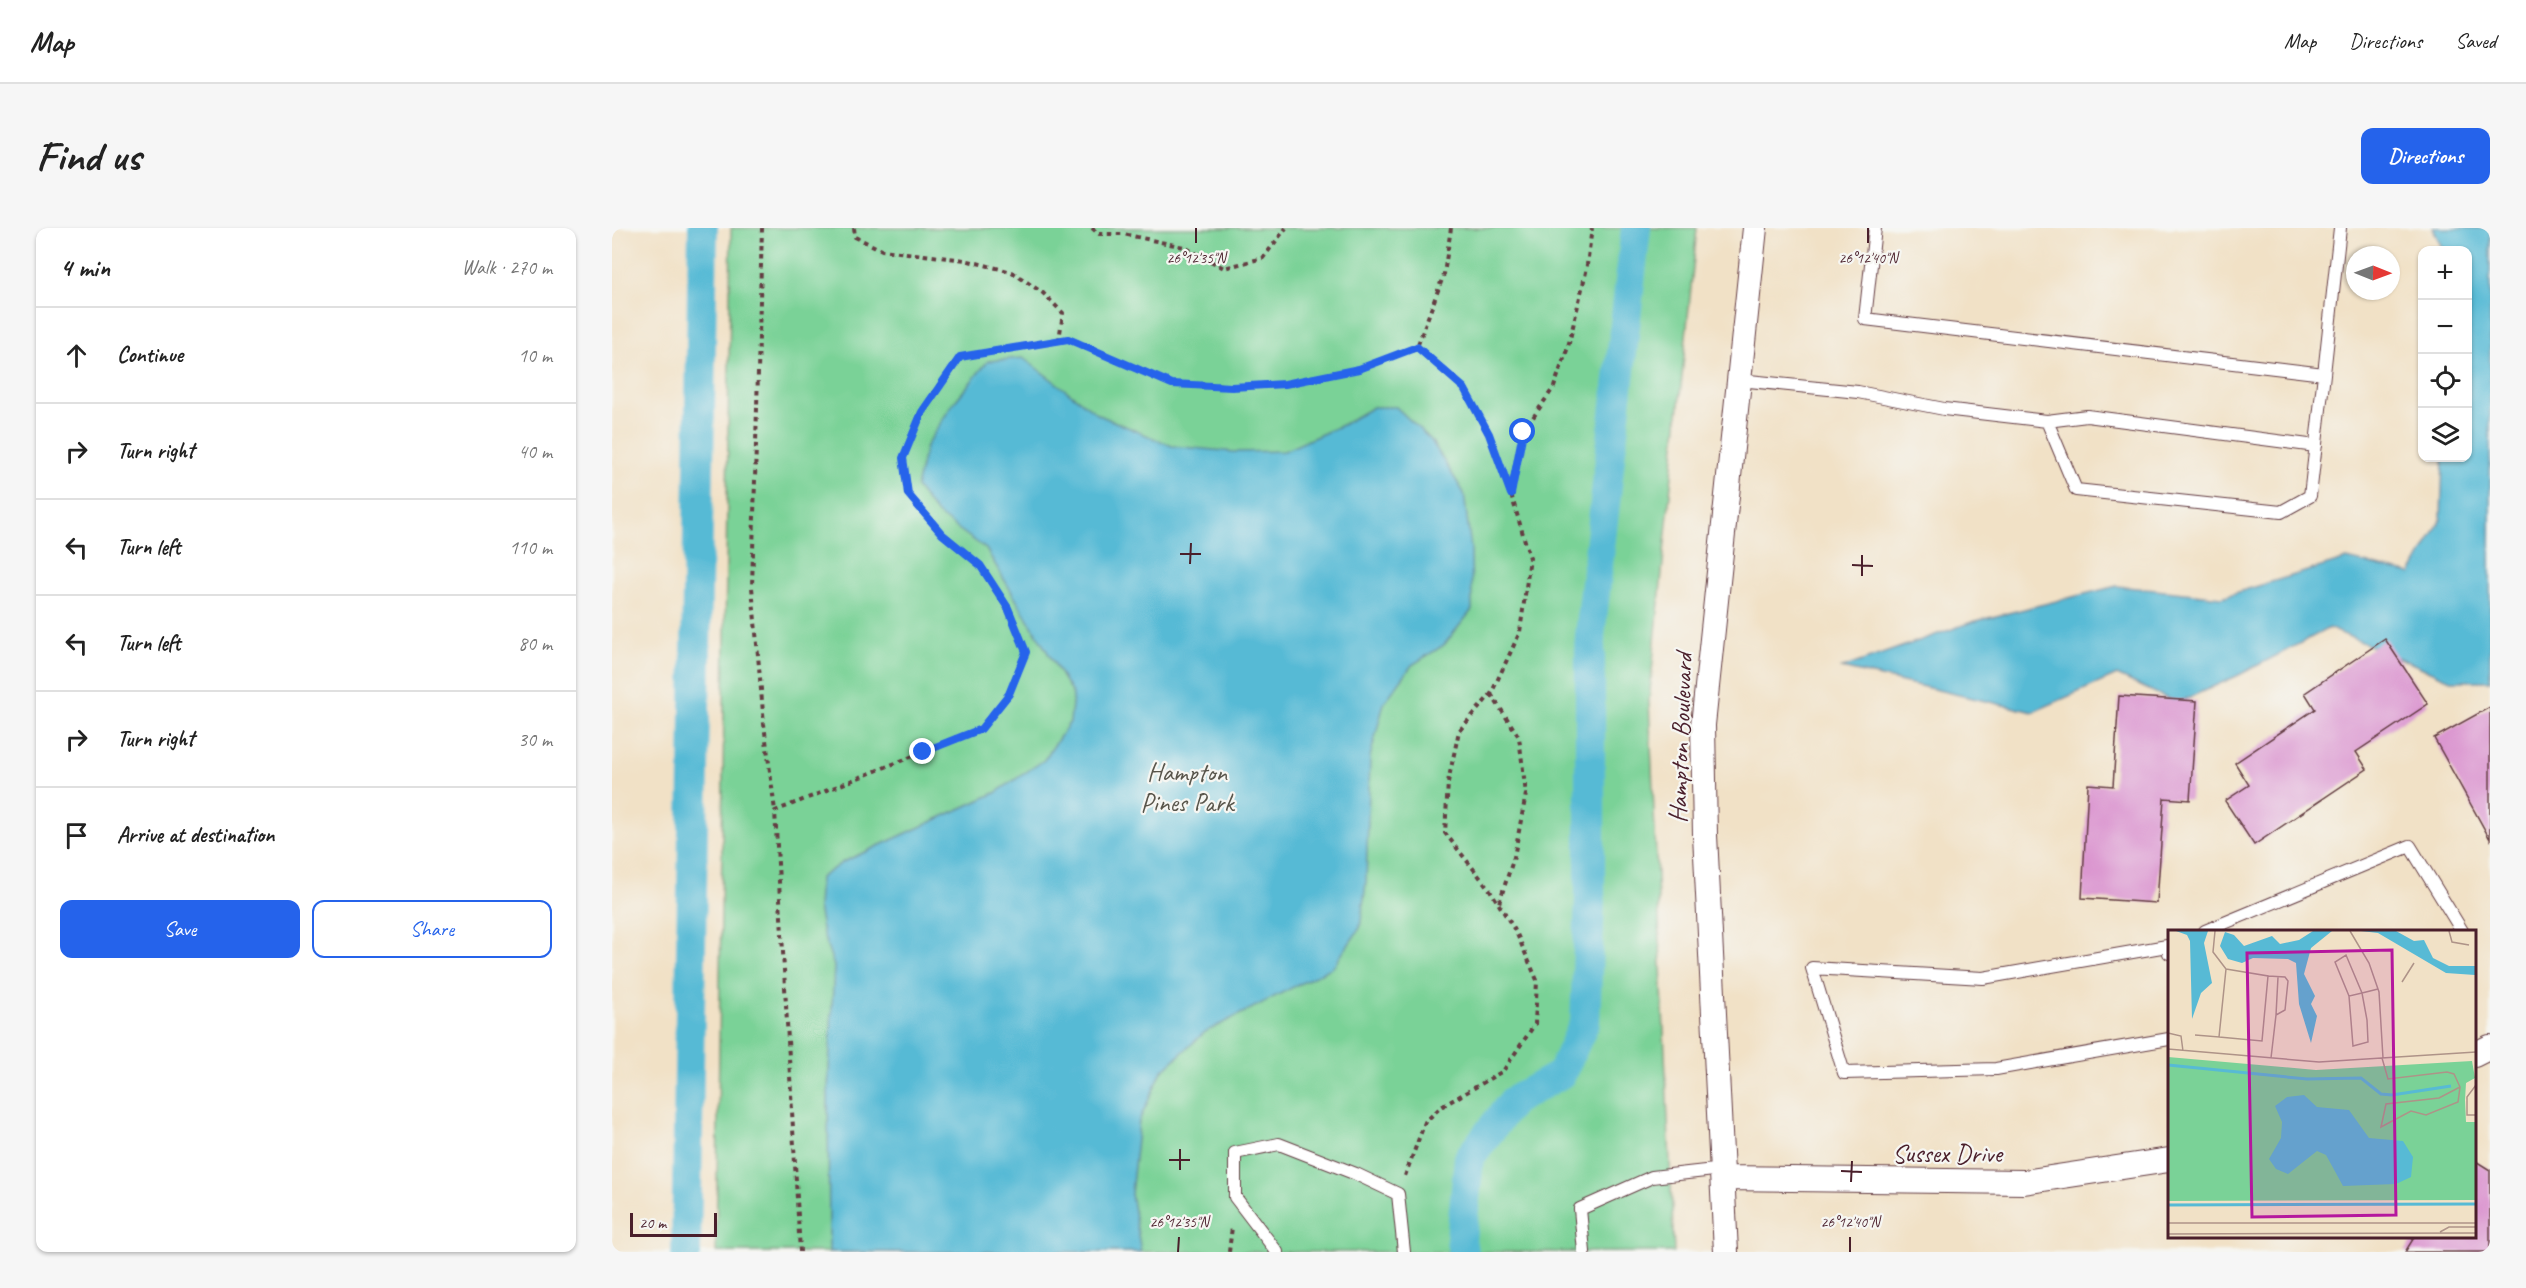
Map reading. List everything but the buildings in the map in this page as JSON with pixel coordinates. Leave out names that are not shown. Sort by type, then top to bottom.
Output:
[{"type":"street","name":"Hampton Boulevard","points":[[1726,1252],[1706,835],[1704,725],[1755,228]]},
{"type":"street","points":[[2475,1054],[2490,1047]]},
{"type":"street","name":"Sussex Drive","points":[[1723,1174],[2024,1182],[2070,1177],[2168,1160]]},
{"type":"lane","points":[[1875,228],[1865,319],[2324,374]]},
{"type":"lane","points":[[2047,421],[2076,490],[2281,513],[2310,495],[2340,228]]},
{"type":"lane","points":[[1738,380],[1858,392],[1944,409],[2047,421],[2087,416],[2316,446]]},
{"type":"lane","points":[[2207,930],[2410,846],[2461,930]]},
{"type":"lane","points":[[2168,948],[1983,978],[1812,968],[1844,1073],[1996,1069],[2168,1039]]},
{"type":"lane","points":[[1277,1252],[1235,1197],[1234,1153],[1279,1144],[1356,1173],[1398,1194],[1404,1252]]},
{"type":"lane","points":[[1584,1252],[1580,1209],[1652,1177],[1723,1174]]},
{"type":"path","points":[[762,228],[753,587],[764,724],[775,811],[800,1252]]},
{"type":"path","points":[[854,228],[855,237],[882,250],[965,260],[1012,272],[1044,293],[1064,313],[1059,340]]},
{"type":"path","points":[[1092,228],[1099,234],[1123,234],[1184,247],[1224,268],[1263,258],[1286,228]]},
{"type":"path","points":[[775,811],[981,729],[1009,694],[1026,652],[1008,608],[980,565],[942,534],[908,494],[903,458],[922,412],[960,357],[1068,339],[1172,384],[1232,387],[1285,384],[1359,369],[1417,347],[1444,274],[1451,228]]},
{"type":"path","points":[[1511,494],[1523,432],[1554,387],[1568,347],[1586,272],[1592,228]]},
{"type":"path","points":[[1398,1194],[1425,1122],[1441,1107],[1503,1071],[1535,1024],[1538,980],[1516,932],[1499,904],[1445,833],[1448,782],[1459,731],[1491,694],[1520,632],[1530,558],[1511,494],[1489,434],[1464,388],[1417,347]]},
{"type":"path","points":[[1491,694],[1519,737],[1526,794],[1514,857],[1499,904]]},
{"type":"green space","name":"Hampton Pines Park","points":[[731,228],[1697,228],[1649,701],[1674,1252],[716,1252]]},
{"type":"water","points":[[2433,228],[2490,228],[2490,681],[2453,681],[2329,628],[2239,675],[2177,703],[2117,675],[2033,712],[1842,668],[1972,622],[2117,586],[2222,597],[2347,559],[2411,574],[2441,519],[2443,462],[2472,462],[2472,246],[2441,246]]},
{"type":"water","points":[[1023,358],[1099,415],[1172,446],[1235,452],[1284,451],[1342,425],[1373,407],[1396,407],[1431,440],[1464,493],[1471,549],[1472,610],[1444,645],[1412,665],[1384,703],[1370,757],[1366,883],[1360,928],[1333,967],[1205,1032],[1162,1071],[1139,1121],[1131,1194],[1141,1252],[829,1252],[828,1090],[834,966],[823,934],[818,907],[820,878],[843,862],[995,793],[1044,760],[1070,722],[1073,695],[986,549],[936,513],[916,487],[926,446],[952,405],[988,361]]},
{"type":"waterway","points":[[686,1252],[703,228]]},
{"type":"waterway","points":[[1463,1252],[1461,1240],[1469,1158],[1513,1101],[1561,1074],[1585,1022],[1590,897],[1590,636],[1636,228]]},
{"type":"route","points":[[923,752],[981,729],[1009,694],[1026,652],[1008,608],[980,565],[942,534],[908,494],[903,458],[922,412],[960,357],[1002,348],[1068,339],[1172,384],[1232,387],[1285,384],[1359,369],[1417,347],[1464,388],[1489,434],[1511,494],[1523,432]]}]
